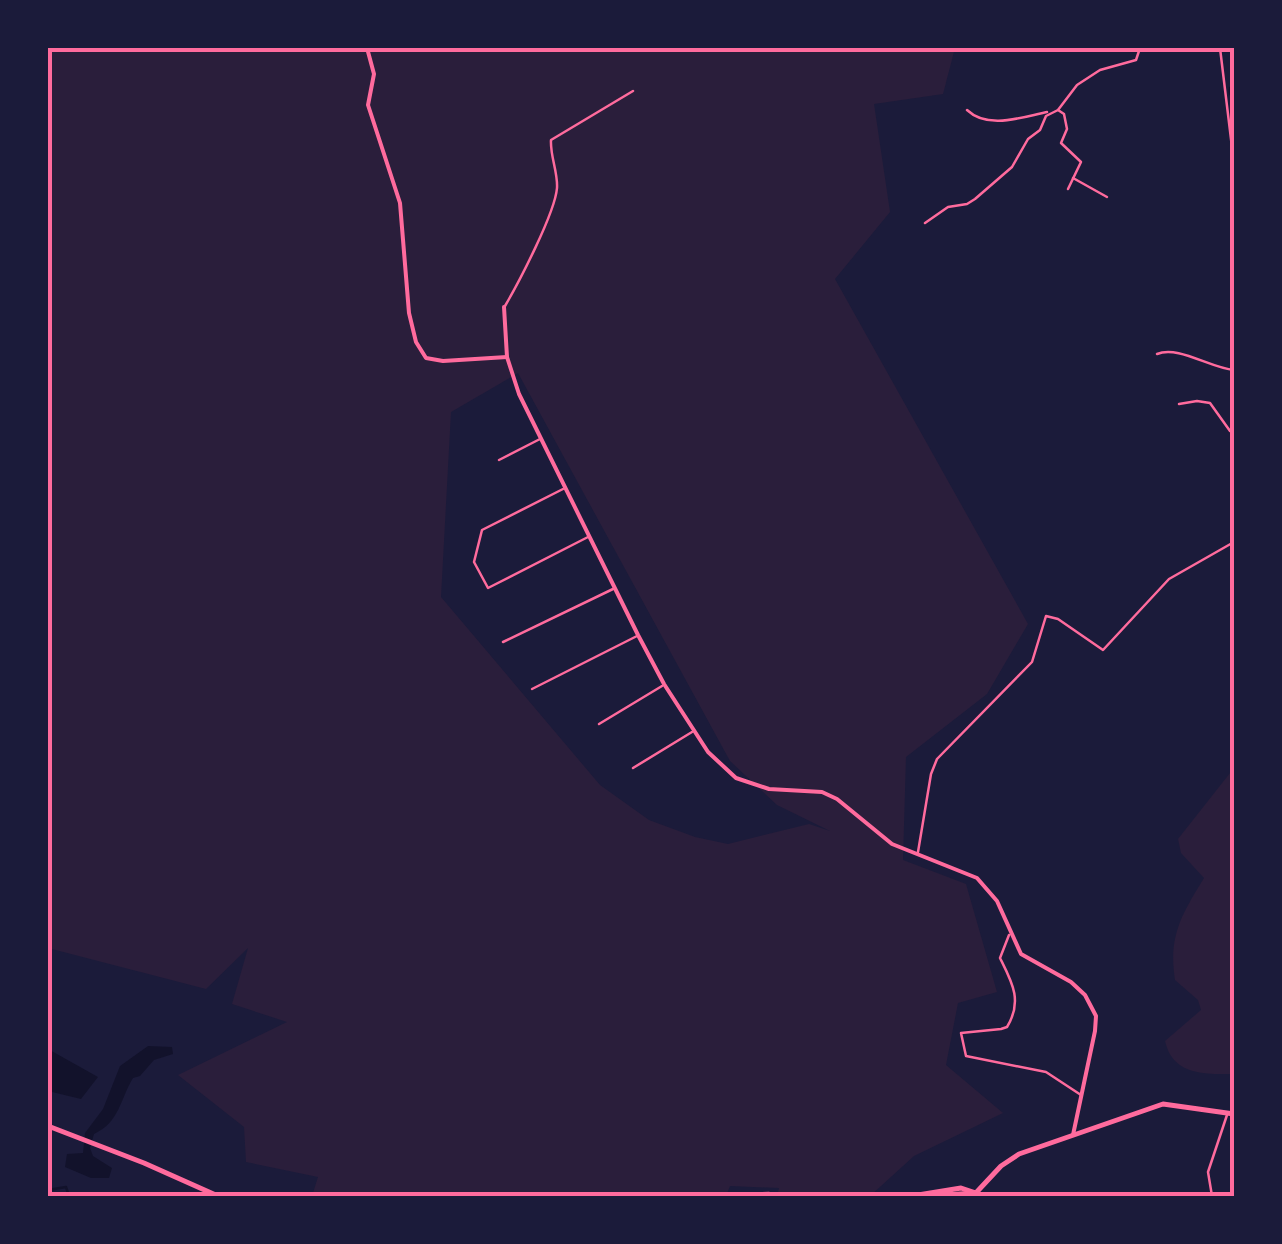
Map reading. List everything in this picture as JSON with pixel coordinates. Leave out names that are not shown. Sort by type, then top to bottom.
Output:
[{"type":"highway","points":[[934,1196],[974,1194],[1000,1166],[1019,1154],[1163,1104],[1231,1114]]},
{"type":"highway","points":[[48,1126],[218,1196]]},
{"type":"highway","points":[[912,1196],[961,1188],[974,1194]]},
{"type":"street","points":[[367,48],[374,74],[368,104],[400,203],[409,313],[416,342],[426,358],[444,361],[508,356]]},
{"type":"street","points":[[967,110],[980,118],[996,120],[1049,114],[1058,110],[1077,84],[1104,68],[1125,66],[1136,60],[1140,48]]},
{"type":"street","points":[[1220,48],[1234,164]]},
{"type":"street","points":[[632,91],[552,140],[558,183],[556,198],[504,307],[508,356],[519,394],[664,684],[719,766],[736,778],[769,790],[822,792],[892,844],[977,878],[996,901],[1021,954],[1071,982],[1085,995],[1096,1016],[1072,1136]]},
{"type":"street","points":[[1058,110],[1064,114],[1067,129],[1061,143],[1081,162],[1068,189]]},
{"type":"street","points":[[925,223],[952,205],[967,204],[1012,168],[1028,138],[1040,130],[1049,114]]},
{"type":"street","points":[[1073,178],[1107,198]]},
{"type":"street","points":[[1157,354],[1168,351],[1234,370]]},
{"type":"street","points":[[1179,404],[1196,400],[1210,404],[1234,432]]},
{"type":"street","points":[[499,460],[541,439]]},
{"type":"street","points":[[564,488],[482,530],[474,562],[488,588],[588,537]]},
{"type":"street","points":[[917,854],[936,759],[1032,662],[1046,616],[1058,619],[1103,650],[1169,579],[1234,542]]},
{"type":"street","points":[[503,642],[614,588]]},
{"type":"street","points":[[532,688],[638,635]]},
{"type":"street","points":[[599,724],[664,684]]},
{"type":"street","points":[[633,768],[695,731]]},
{"type":"street","points":[[1010,933],[1000,958],[1017,998],[1014,1017],[1001,1028],[962,1033],[966,1056],[1046,1072],[1082,1096]]},
{"type":"street","points":[[1212,1196],[1208,1172],[1231,1114]]},
{"type":"street","points":[[742,1196],[769,1193]]},
{"type":"shaded area","points":[[48,48],[955,48],[943,94],[874,104],[890,212],[835,279],[1028,624],[987,694],[906,757],[903,860],[966,884],[997,992],[958,1003],[946,1065],[1003,1113],[914,1156],[870,1196],[777,1196],[779,1188],[730,1186],[726,1196],[312,1196],[318,1177],[246,1162],[244,1127],[178,1075],[287,1022],[232,1004],[248,948],[206,989],[48,948]],"holes":[[[518,373],[730,761],[777,805],[830,831],[809,824],[728,844],[649,820],[600,785],[441,597],[451,412]]]},
{"type":"shaded area","points":[[1234,768],[1234,1074],[1212,1074],[1183,1067],[1175,1061],[1165,1041],[1201,1010],[1198,1000],[1175,980],[1175,938],[1204,878],[1181,853],[1178,839]]},
{"type":"shaded area","points":[[148,1046],[172,1047],[173,1054],[154,1060],[140,1076],[133,1078],[114,1117],[94,1134],[90,1148],[93,1156],[112,1168],[109,1178],[91,1178],[65,1167],[67,1154],[83,1153],[85,1133],[103,1109],[120,1066]]},
{"type":"shaded area","points":[[48,1049],[98,1077],[81,1099],[48,1091]]},
{"type":"waterway","points":[[48,1190],[66,1187],[69,1196]]}]
